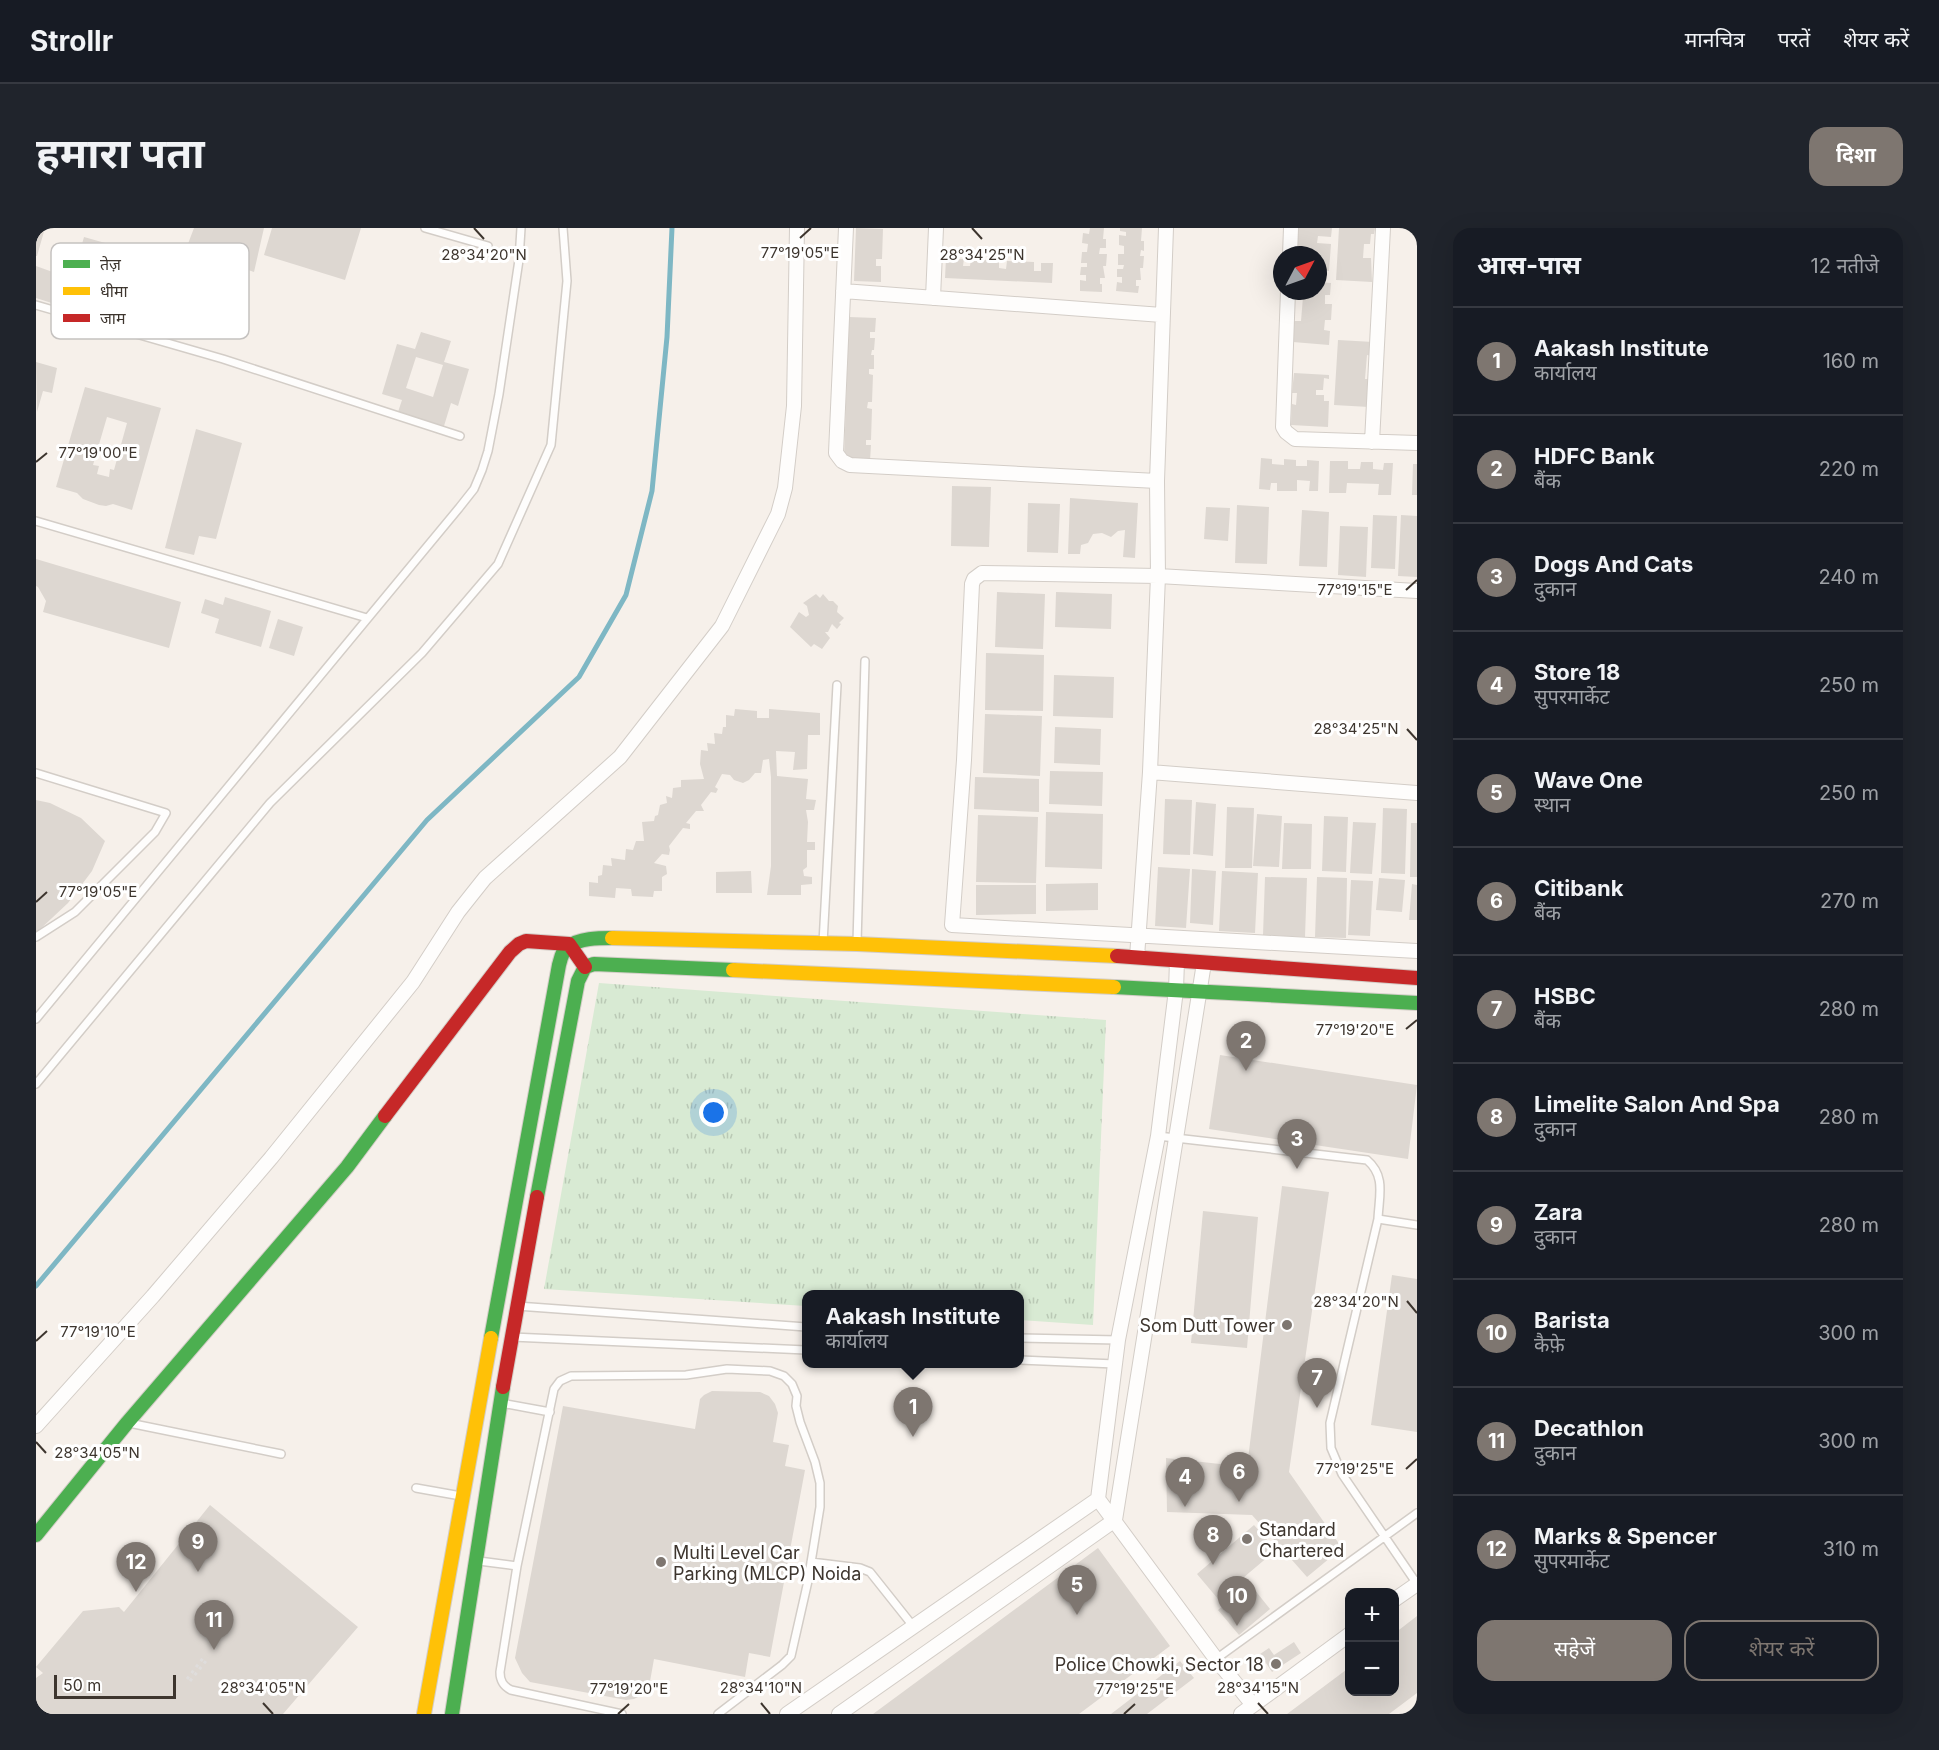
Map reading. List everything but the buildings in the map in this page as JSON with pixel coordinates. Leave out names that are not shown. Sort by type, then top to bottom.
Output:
[{"type":"street","points":[[36,1426],[153,1296],[271,1158],[413,982],[458,912],[485,878],[620,757],[722,626],[778,514],[785,488],[794,406],[797,228]]},
{"type":"street","points":[[846,228],[836,453],[842,461],[850,465],[1157,481]]},
{"type":"street","points":[[933,298],[936,228]]},
{"type":"street","points":[[1137,957],[1150,772],[1158,576],[1157,481],[1166,228]]},
{"type":"street","points":[[1290,246],[1291,228]]},
{"type":"street","points":[[1372,442],[1383,228]]},
{"type":"street","points":[[843,291],[1162,315]]},
{"type":"street","points":[[1288,300],[1283,427],[1286,432],[1295,439],[1417,443]]},
{"type":"street","points":[[1417,591],[1158,576],[981,573],[972,584],[964,760],[952,925],[1417,951]]},
{"type":"street","points":[[1150,772],[1417,793]]},
{"type":"street","points":[[36,1535],[127,1423],[347,1167],[510,952],[519,944],[525,942],[569,944],[598,938],[857,944],[1137,957],[1417,978]]},
{"type":"street","points":[[569,944],[585,967]]},
{"type":"street","points":[[424,1714],[556,976],[563,949],[569,944]]},
{"type":"street","points":[[1177,961],[1176,990],[1158,1136],[1115,1364],[1098,1499],[1216,1659],[1253,1705]]},
{"type":"street","points":[[839,1714],[1115,1520],[1204,963]]},
{"type":"street","points":[[452,1714],[517,1306],[578,981],[585,967],[594,964],[1417,1003]]},
{"type":"street","points":[[788,1714],[1098,1499]]},
{"type":"street","points":[[1399,1597],[1417,1584]]},
{"type":"street","points":[[1241,1714],[1345,1638]]},
{"type":"lane","points":[[425,228],[488,246]]},
{"type":"lane","points":[[36,1019],[474,489],[482,470],[499,393],[519,260],[521,228]]},
{"type":"lane","points":[[36,1084],[270,803],[422,653],[498,564],[551,445],[567,281],[563,228]]},
{"type":"lane","points":[[36,305],[51,309]]},
{"type":"lane","points":[[154,339],[223,359],[460,436]]},
{"type":"lane","points":[[36,521],[367,618]]},
{"type":"lane","points":[[857,944],[866,661]]},
{"type":"lane","points":[[823,944],[837,685]]},
{"type":"lane","points":[[36,773],[166,813],[155,832],[75,912],[36,937]]},
{"type":"lane","points":[[1158,1136],[1367,1160],[1376,1168],[1380,1179],[1378,1219],[1330,1424],[1331,1448],[1342,1474],[1417,1584]]},
{"type":"lane","points":[[1378,1219],[1417,1225]]},
{"type":"lane","points":[[517,1306],[802,1327]]},
{"type":"lane","points":[[512,1337],[802,1350]]},
{"type":"lane","points":[[1024,1338],[1119,1340]]},
{"type":"lane","points":[[1024,1360],[1115,1364]]},
{"type":"lane","points":[[622,1714],[511,1690],[505,1687],[500,1680],[517,1566],[554,1389],[560,1380],[571,1376],[686,1375],[727,1369],[770,1371],[784,1376],[792,1384],[797,1396],[796,1406],[800,1422],[815,1462],[820,1484],[820,1507],[791,1656],[718,1714]]},
{"type":"lane","points":[[501,1403],[550,1412]]},
{"type":"lane","points":[[127,1423],[281,1454]]},
{"type":"lane","points":[[416,1488],[463,1497]]},
{"type":"lane","points":[[1216,1659],[1417,1513]]},
{"type":"lane","points":[[476,1560],[517,1566]]},
{"type":"lane","points":[[811,1562],[860,1568],[870,1572],[913,1626]]},
{"type":"path","points":[[188,1680],[204,1660]]},
{"type":"green space","points":[[599,983],[1106,1020],[1093,1325],[1024,1320],[1024,1290],[802,1290],[802,1306],[544,1289]]},
{"type":"waterway","points":[[36,1286],[427,820],[579,677],[626,595],[652,491],[667,337],[672,228]]},
{"type":"traffic: fast","points":[[491,1338],[561,957],[566,949],[578,942],[612,938]]},
{"type":"traffic: fast","points":[[537,1197],[578,981],[585,967],[594,964],[733,970]]},
{"type":"traffic: fast","points":[[1114,987],[1417,1003]]},
{"type":"traffic: fast","points":[[36,1535],[127,1423],[347,1167],[385,1116]]},
{"type":"traffic: fast","points":[[452,1714],[503,1387]]},
{"type":"traffic: slow","points":[[612,938],[857,944],[1117,956]]},
{"type":"traffic: slow","points":[[733,970],[1114,987]]},
{"type":"traffic: slow","points":[[424,1714],[491,1338]]},
{"type":"traffic: jam","points":[[385,1116],[510,952],[519,944],[526,941],[569,944],[585,967]]},
{"type":"traffic: jam","points":[[1117,956],[1417,978]]},
{"type":"traffic: jam","points":[[503,1387],[537,1197]]},
{"type":"place","name":"HDFC Bank","points":[[1246,1071]]},
{"type":"place","name":"Dogs And Cats","points":[[1297,1169]]},
{"type":"place","name":"Som Dutt Tower","points":[[1287,1325]]},
{"type":"place","name":"HSBC","points":[[1317,1408]]},
{"type":"place","name":"Aakash Institute","points":[[913,1437]]},
{"type":"place","name":"Citibank","points":[[1239,1502]]},
{"type":"place","name":"Store 18","points":[[1185,1507]]},
{"type":"place","name":"Standard Chartered","points":[[1247,1539]]},
{"type":"place","name":"Multi Level Car Parking (MLCP) Noida","points":[[661,1562]]},
{"type":"place","name":"Limelite Salon And Spa","points":[[1213,1565]]},
{"type":"place","name":"Zara","points":[[198,1572]]},
{"type":"place","name":"Marks & Spencer","points":[[136,1592]]},
{"type":"place","name":"Wave One","points":[[1077,1615]]},
{"type":"place","name":"Barista","points":[[1237,1626]]},
{"type":"place","name":"Decathlon","points":[[214,1650]]},
{"type":"place","name":"Police Chowki, Sector 18","points":[[1276,1664]]}]
